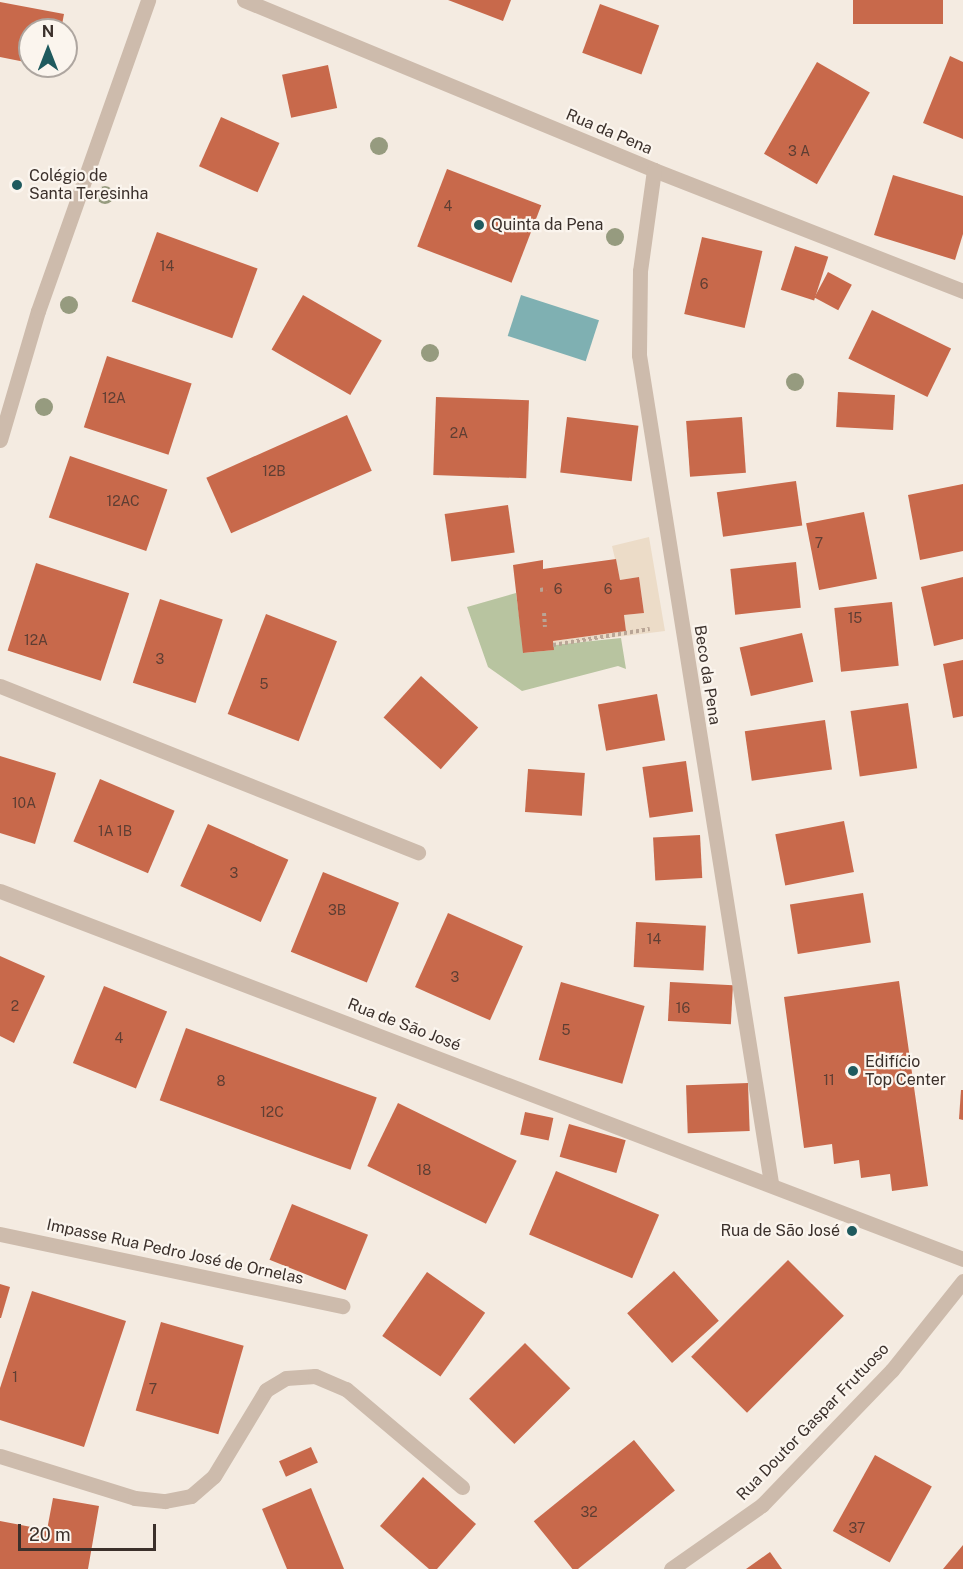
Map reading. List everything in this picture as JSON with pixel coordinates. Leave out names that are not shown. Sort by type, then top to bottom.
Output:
[{"type":"street","points":[[0,440],[38,311],[148,0]]},
{"type":"street","name":"Rua da Pena","points":[[244,0],[654,170],[963,291]]},
{"type":"street","name":"Beco da Pena","points":[[654,170],[639,291],[639,355],[771,1183]]},
{"type":"street","points":[[0,686],[418,852]]},
{"type":"street","name":"Rua de São José","points":[[0,891],[771,1183],[963,1259]]},
{"type":"street","name":"Impasse Rua Pedro José de Ornelas","points":[[0,1234],[343,1306]]},
{"type":"street","name":"Rua Doutor Gaspar Frutuoso","points":[[671,1569],[762,1505],[892,1370],[963,1281]]},
{"type":"street","points":[[0,1456],[135,1498],[165,1501],[192,1496],[214,1476],[266,1390],[286,1378],[315,1376],[346,1389],[462,1487]]},
{"type":"path","points":[[540,590],[546,588]]},
{"type":"path","points":[[544,613],[545,627]]},
{"type":"path","points":[[553,645],[660,627]]},
{"type":"green space","points":[[516,593],[524,653],[553,650],[553,645],[621,638],[626,669],[618,666],[522,691],[488,667],[467,607]]},
{"type":"shaded area","points":[[649,537],[665,631],[553,645],[553,641],[626,631],[624,615],[644,613],[639,577],[620,580],[612,546]]},
{"type":"water","points":[[521,295],[599,320],[586,361],[508,336]]},
{"type":"building","points":[[448,0],[511,0],[503,21]]},
{"type":"building","points":[[853,0],[943,0],[943,24],[853,24]]},
{"type":"building","points":[[0,2],[64,14],[63,18],[18,18],[18,61],[0,57]]},
{"type":"building","points":[[600,4],[659,26],[641,74],[582,53]]},
{"type":"building","points":[[950,56],[963,62],[963,139],[923,123]]},
{"type":"building","points":[[817,62],[870,92],[817,184],[764,154]]},
{"type":"building","points":[[328,65],[337,108],[291,118],[282,75]]},
{"type":"building","points":[[221,117],[279,143],[258,192],[199,166]]},
{"type":"building","name":"Quinta da Pena","points":[[447,169],[541,205],[512,283],[417,246]]},
{"type":"building","points":[[893,175],[963,196],[963,234],[955,260],[874,235]]},
{"type":"building","points":[[157,232],[258,269],[232,338],[132,302]]},
{"type":"building","points":[[702,237],[762,251],[745,328],[684,314]]},
{"type":"building","points":[[795,246],[828,257],[814,301],[781,290]]},
{"type":"building","points":[[828,272],[852,285],[838,310],[814,298]]},
{"type":"building","points":[[303,295],[382,340],[350,395],[272,350]]},
{"type":"building","points":[[872,310],[951,349],[927,397],[848,359]]},
{"type":"building","points":[[107,356],[192,384],[168,455],[84,427]]},
{"type":"building","points":[[838,392],[895,395],[893,430],[836,427]]},
{"type":"building","points":[[436,397],[529,400],[526,478],[433,475]]},
{"type":"building","points":[[347,415],[372,471],[231,533],[206,478]]},
{"type":"building","points":[[567,417],[638,426],[632,481],[560,473]]},
{"type":"building","points":[[742,417],[746,473],[690,477],[686,421]]},
{"type":"building","points":[[70,456],[167,490],[146,551],[49,517]]},
{"type":"building","points":[[796,481],[802,526],[723,537],[717,492]]},
{"type":"building","points":[[963,484],[963,551],[920,560],[908,495]]},
{"type":"building","points":[[508,505],[515,553],[451,561],[445,514]]},
{"type":"building","points":[[864,512],[877,579],[819,590],[806,523]]},
{"type":"building","points":[[616,559],[620,580],[639,577],[644,613],[624,615],[626,631],[553,641],[554,650],[523,653],[513,565],[543,560],[543,569]]},
{"type":"building","points":[[796,562],[801,608],[735,615],[730,569]]},
{"type":"building","points":[[36,563],[129,593],[101,681],[8,650]]},
{"type":"building","points":[[963,577],[963,639],[934,646],[921,587]]},
{"type":"building","points":[[160,599],[223,619],[196,703],[133,683]]},
{"type":"building","points":[[892,602],[899,666],[841,672],[834,608]]},
{"type":"building","points":[[266,614],[337,641],[299,741],[228,714]]},
{"type":"building","points":[[802,633],[813,682],[751,696],[740,647]]},
{"type":"building","points":[[963,660],[963,716],[953,718],[943,664]]},
{"type":"building","points":[[421,676],[478,728],[441,769],[384,718]]},
{"type":"building","points":[[657,694],[665,740],[606,751],[598,704]]},
{"type":"building","points":[[908,703],[917,768],[860,776],[851,711]]},
{"type":"building","points":[[825,720],[832,770],[752,781],[745,731]]},
{"type":"building","points":[[0,756],[56,773],[35,844],[0,833]]},
{"type":"building","points":[[686,761],[693,812],[650,818],[642,767]]},
{"type":"building","points":[[528,769],[585,773],[582,816],[525,812]]},
{"type":"building","points":[[100,779],[175,811],[148,873],[73,842]]},
{"type":"building","points":[[844,821],[854,872],[785,885],[775,834]]},
{"type":"building","points":[[208,824],[288,860],[261,922],[180,886]]},
{"type":"building","points":[[700,835],[702,878],[655,880],[653,837]]},
{"type":"building","points":[[323,872],[399,903],[367,982],[291,952]]},
{"type":"building","points":[[863,893],[871,942],[798,954],[790,905]]},
{"type":"building","points":[[448,913],[523,946],[490,1020],[415,987]]},
{"type":"building","points":[[636,922],[706,926],[704,971],[634,967]]},
{"type":"building","points":[[0,956],[45,976],[14,1043],[0,1036]]},
{"type":"building","name":"Edifício Top Center","points":[[899,981],[928,1186],[892,1191],[890,1174],[861,1178],[859,1160],[834,1164],[832,1144],[804,1148],[784,997]]},
{"type":"building","points":[[561,982],[645,1006],[622,1084],[539,1060]]},
{"type":"building","points":[[670,982],[733,985],[731,1024],[668,1021]]},
{"type":"building","points":[[104,986],[167,1011],[136,1088],[73,1063]]},
{"type":"building","points":[[186,1028],[377,1097],[350,1170],[160,1100]]},
{"type":"building","points":[[748,1083],[750,1131],[688,1133],[686,1085]]},
{"type":"building","points":[[961,1090],[963,1090],[963,1120],[959,1119]]},
{"type":"building","points":[[398,1103],[517,1161],[486,1224],[367,1166]]},
{"type":"building","points":[[525,1112],[553,1118],[549,1141],[520,1134]]},
{"type":"building","points":[[569,1124],[626,1140],[616,1173],[560,1157]]},
{"type":"building","points":[[556,1171],[659,1215],[632,1278],[529,1235]]},
{"type":"building","points":[[292,1204],[368,1235],[346,1290],[270,1260]]},
{"type":"building","points":[[788,1260],[844,1316],[747,1413],[691,1357]]},
{"type":"building","points":[[674,1271],[719,1321],[672,1363],[627,1313]]},
{"type":"building","points":[[427,1272],[485,1313],[440,1377],[382,1336]]},
{"type":"building","points":[[0,1284],[10,1287],[1,1318],[0,1318]]},
{"type":"building","points":[[32,1291],[126,1321],[84,1447],[0,1420],[0,1388]]},
{"type":"building","points":[[161,1322],[244,1346],[218,1434],[136,1410]]},
{"type":"building","points":[[525,1343],[570,1388],[514,1444],[469,1399]]},
{"type":"building","points":[[634,1440],[675,1491],[578,1569],[572,1569],[534,1521]]},
{"type":"building","points":[[311,1447],[318,1463],[286,1477],[279,1461]]},
{"type":"building","points":[[875,1455],[932,1487],[890,1563],[833,1531]]},
{"type":"building","points":[[423,1477],[476,1524],[437,1569],[429,1569],[380,1526]]},
{"type":"building","points":[[311,1488],[344,1569],[287,1569],[262,1509]]},
{"type":"building","points":[[53,1498],[99,1506],[88,1569],[0,1569],[0,1521],[47,1530]]},
{"type":"building","points":[[963,1545],[963,1569],[943,1569]]},
{"type":"building","points":[[770,1552],[782,1569],[746,1569]]},
{"type":"place","name":"Colégio de Santa Teresinha","points":[[17,185]]},
{"type":"place","name":"Quinta da Pena","points":[[479,225]]},
{"type":"place","name":"Edifício Top Center","points":[[853,1071]]},
{"type":"place","name":"Rua de São José","points":[[852,1231]]}]
